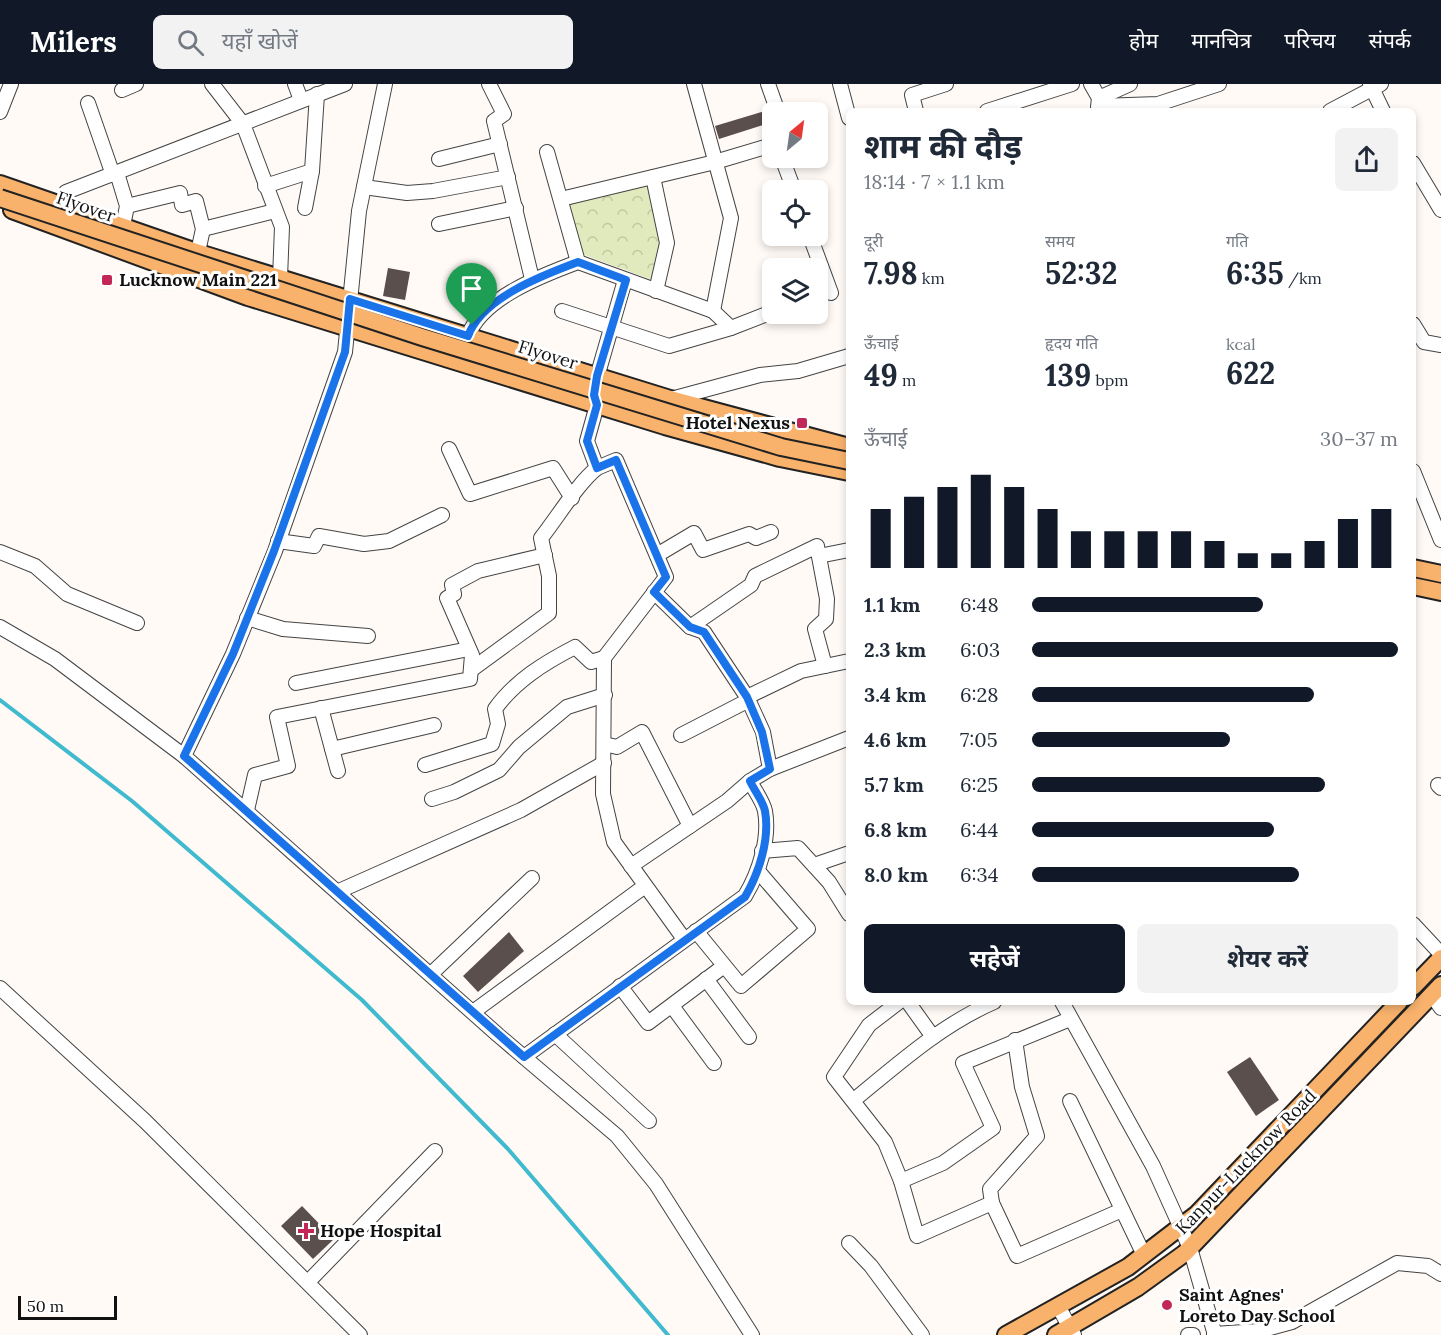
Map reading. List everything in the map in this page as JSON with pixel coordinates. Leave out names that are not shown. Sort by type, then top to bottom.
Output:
[{"type":"main road","points":[[0,184],[199,253],[670,399],[846,446]]},
{"type":"main road","name":"Flyover","points":[[0,198],[433,340],[781,447],[846,460]]},
{"type":"main road","points":[[0,205],[248,297],[349,326],[597,405],[780,458],[846,471]]},
{"type":"main road","points":[[1417,585],[1441,592]]},
{"type":"main road","points":[[1416,984],[1441,956]]},
{"type":"main road","name":"Kanpur-Lucknow Road","points":[[1056,1335],[1072,1331],[1190,1248],[1334,1098],[1438,996]]},
{"type":"main road","name":"Kanpur-Lucknow Road","points":[[1006,1335],[1128,1267],[1181,1228],[1396,1005]]},
{"type":"main road","points":[[1320,1086],[1334,1098]]},
{"type":"street","points":[[0,112],[11,84]]},
{"type":"street","points":[[122,90],[136,84]]},
{"type":"street","points":[[212,84],[243,124],[274,211],[282,227],[280,278]]},
{"type":"street","points":[[295,84],[301,100]]},
{"type":"street","points":[[61,206],[66,192],[345,84]]},
{"type":"street","points":[[184,756],[247,618],[278,541],[345,352],[364,187],[385,84]]},
{"type":"street","points":[[489,84],[504,114],[494,122],[532,279]]},
{"type":"street","points":[[694,84],[731,218],[713,311]]},
{"type":"street","points":[[768,84],[774,102]]},
{"type":"street","points":[[840,84],[846,108]]},
{"type":"street","points":[[915,108],[912,95],[946,84]]},
{"type":"street","points":[[996,108],[1072,84]]},
{"type":"street","points":[[1091,84],[1098,105]]},
{"type":"street","points":[[1098,105],[1130,84]]},
{"type":"street","points":[[1098,105],[1158,104],[1219,84]]},
{"type":"street","points":[[1335,108],[1374,85],[1382,108]]},
{"type":"street","points":[[305,208],[312,171],[317,94]]},
{"type":"street","points":[[88,103],[127,206],[123,226]]},
{"type":"street","points":[[439,159],[500,144]]},
{"type":"street","points":[[561,199],[715,162],[762,148]]},
{"type":"street","points":[[547,152],[578,262]]},
{"type":"street","points":[[1416,168],[1441,210]]},
{"type":"street","points":[[265,186],[312,171]]},
{"type":"street","points":[[364,187],[407,193],[433,191],[508,177]]},
{"type":"street","points":[[653,177],[667,243],[656,291]]},
{"type":"street","points":[[127,206],[180,192],[182,205],[196,201],[203,229],[199,253],[191,276]]},
{"type":"street","points":[[439,224],[516,208]]},
{"type":"street","points":[[203,229],[274,211]]},
{"type":"street","points":[[814,246],[831,293]]},
{"type":"street","points":[[468,336],[472,325],[506,295],[532,279],[578,262],[713,311],[731,328]]},
{"type":"street","points":[[597,468],[587,441],[597,405],[594,395],[597,376],[626,280]]},
{"type":"street","points":[[562,311],[669,346],[731,328],[762,316]]},
{"type":"street","points":[[1416,329],[1424,342],[1441,345]]},
{"type":"street","points":[[670,399],[760,375],[798,371],[846,357]]},
{"type":"street","points":[[450,449],[470,494],[553,468],[572,498]]},
{"type":"street","points":[[425,765],[492,744],[498,724],[495,710],[508,691],[553,658],[575,647],[591,662],[604,658],[666,577],[616,460],[597,468],[585,477],[541,538],[549,576],[549,613],[471,670]]},
{"type":"street","points":[[1416,478],[1441,540]]},
{"type":"street","points":[[278,541],[314,546],[320,536],[364,544],[389,541],[442,515]]},
{"type":"street","points":[[657,555],[694,533],[704,550],[749,534],[756,538],[771,532]]},
{"type":"street","points":[[690,627],[751,585],[755,576],[817,546],[827,600],[826,619],[815,629],[825,666]]},
{"type":"street","points":[[819,556],[846,551]]},
{"type":"street","points":[[0,552],[35,566],[67,594],[137,623]]},
{"type":"street","points":[[247,810],[255,775],[288,766],[277,717],[470,679],[472,655],[447,598],[454,594],[452,585],[478,571],[544,555]]},
{"type":"street","points":[[654,592],[690,627],[704,632],[748,698],[762,732],[770,769]]},
{"type":"street","points":[[247,618],[284,629],[368,636]]},
{"type":"street","points":[[0,627],[55,659],[184,756],[524,1057],[617,1136],[656,1184],[752,1335]]},
{"type":"street","points":[[296,683],[469,649]]},
{"type":"street","points":[[604,658],[603,794],[614,842],[684,939]]},
{"type":"street","points":[[681,735],[801,671],[846,662]]},
{"type":"street","points":[[432,799],[454,792],[499,770],[519,747],[567,707],[605,696]]},
{"type":"street","points":[[321,708],[338,771]]},
{"type":"street","points":[[332,748],[434,725]]},
{"type":"street","points":[[604,744],[617,747],[642,732],[690,826]]},
{"type":"street","points":[[631,866],[770,769],[846,739]]},
{"type":"street","points":[[339,891],[521,810],[604,764]]},
{"type":"street","points":[[524,1057],[745,897],[758,871],[765,809],[750,781]]},
{"type":"street","points":[[762,851],[798,848],[829,882],[846,909]]},
{"type":"street","points":[[814,865],[846,854]]},
{"type":"street","points":[[696,931],[741,986],[808,929],[758,871]]},
{"type":"street","points":[[431,974],[532,878]]},
{"type":"street","points":[[473,1012],[645,886]]},
{"type":"street","points":[[1416,927],[1441,956]]},
{"type":"street","points":[[620,986],[648,1023],[724,966]]},
{"type":"street","points":[[706,979],[749,1036]]},
{"type":"street","points":[[0,988],[145,1121],[360,1335]]},
{"type":"street","points":[[895,1005],[869,1025],[834,1077],[885,1142],[902,1181],[917,1236],[992,1203]]},
{"type":"street","points":[[910,1005],[933,1037]]},
{"type":"street","points":[[854,1100],[933,1037],[968,1013],[987,1005]]},
{"type":"street","points":[[1063,1005],[1153,1166],[1190,1248],[1214,1334],[1259,1331],[1292,1322],[1396,1263],[1428,1266],[1441,1274]]},
{"type":"street","points":[[672,1006],[714,1063]]},
{"type":"street","points":[[902,1181],[943,1163],[993,1128],[963,1063],[1070,1019]]},
{"type":"street","points":[[555,1034],[649,1120]]},
{"type":"street","points":[[1015,1040],[1022,1087],[1037,1136],[990,1189],[992,1203],[1017,1256],[1122,1210]]},
{"type":"street","points":[[1070,1101],[1144,1255]]},
{"type":"street","points":[[308,1282],[435,1151]]},
{"type":"street","points":[[849,1243],[871,1266],[922,1335]]},
{"type":"street","points":[[1058,1306],[1072,1331]]},
{"type":"street","points":[[1188,1335],[1193,1335]]},
{"type":"green space","points":[[650,183],[663,244],[655,281],[582,254],[568,201]]},
{"type":"building","points":[[762,112],[762,125],[719,139],[715,126]]},
{"type":"building","points":[[388,268],[410,272],[405,300],[383,296]]},
{"type":"building","points":[[509,932],[524,951],[478,992],[463,976]]},
{"type":"building","points":[[1250,1057],[1279,1100],[1256,1116],[1227,1072]]},
{"type":"building","points":[[302,1206],[334,1239],[313,1259],[281,1226]]},
{"type":"waterway","points":[[0,700],[132,801],[362,1000],[508,1149],[668,1335]]},
{"type":"place","name":"Lucknow Main 221","points":[[107,280]]},
{"type":"place","name":"Hotel Nexus","points":[[802,423]]},
{"type":"place","name":"Hope Hospital","points":[[306,1231]]},
{"type":"place","name":"Saint Agnes' Loreto Day School","points":[[1167,1305]]},
{"type":"route","points":[[578,262],[626,280],[597,376],[594,395],[597,405],[587,441],[597,468],[616,460],[666,577],[654,592],[690,627],[704,632],[747,697],[762,732],[770,769],[750,781],[765,809],[765,827],[757,877],[745,897],[524,1057],[318,872],[184,756],[233,654],[274,551],[345,352],[350,299],[468,336],[472,325],[506,295],[532,279],[578,262]]}]
